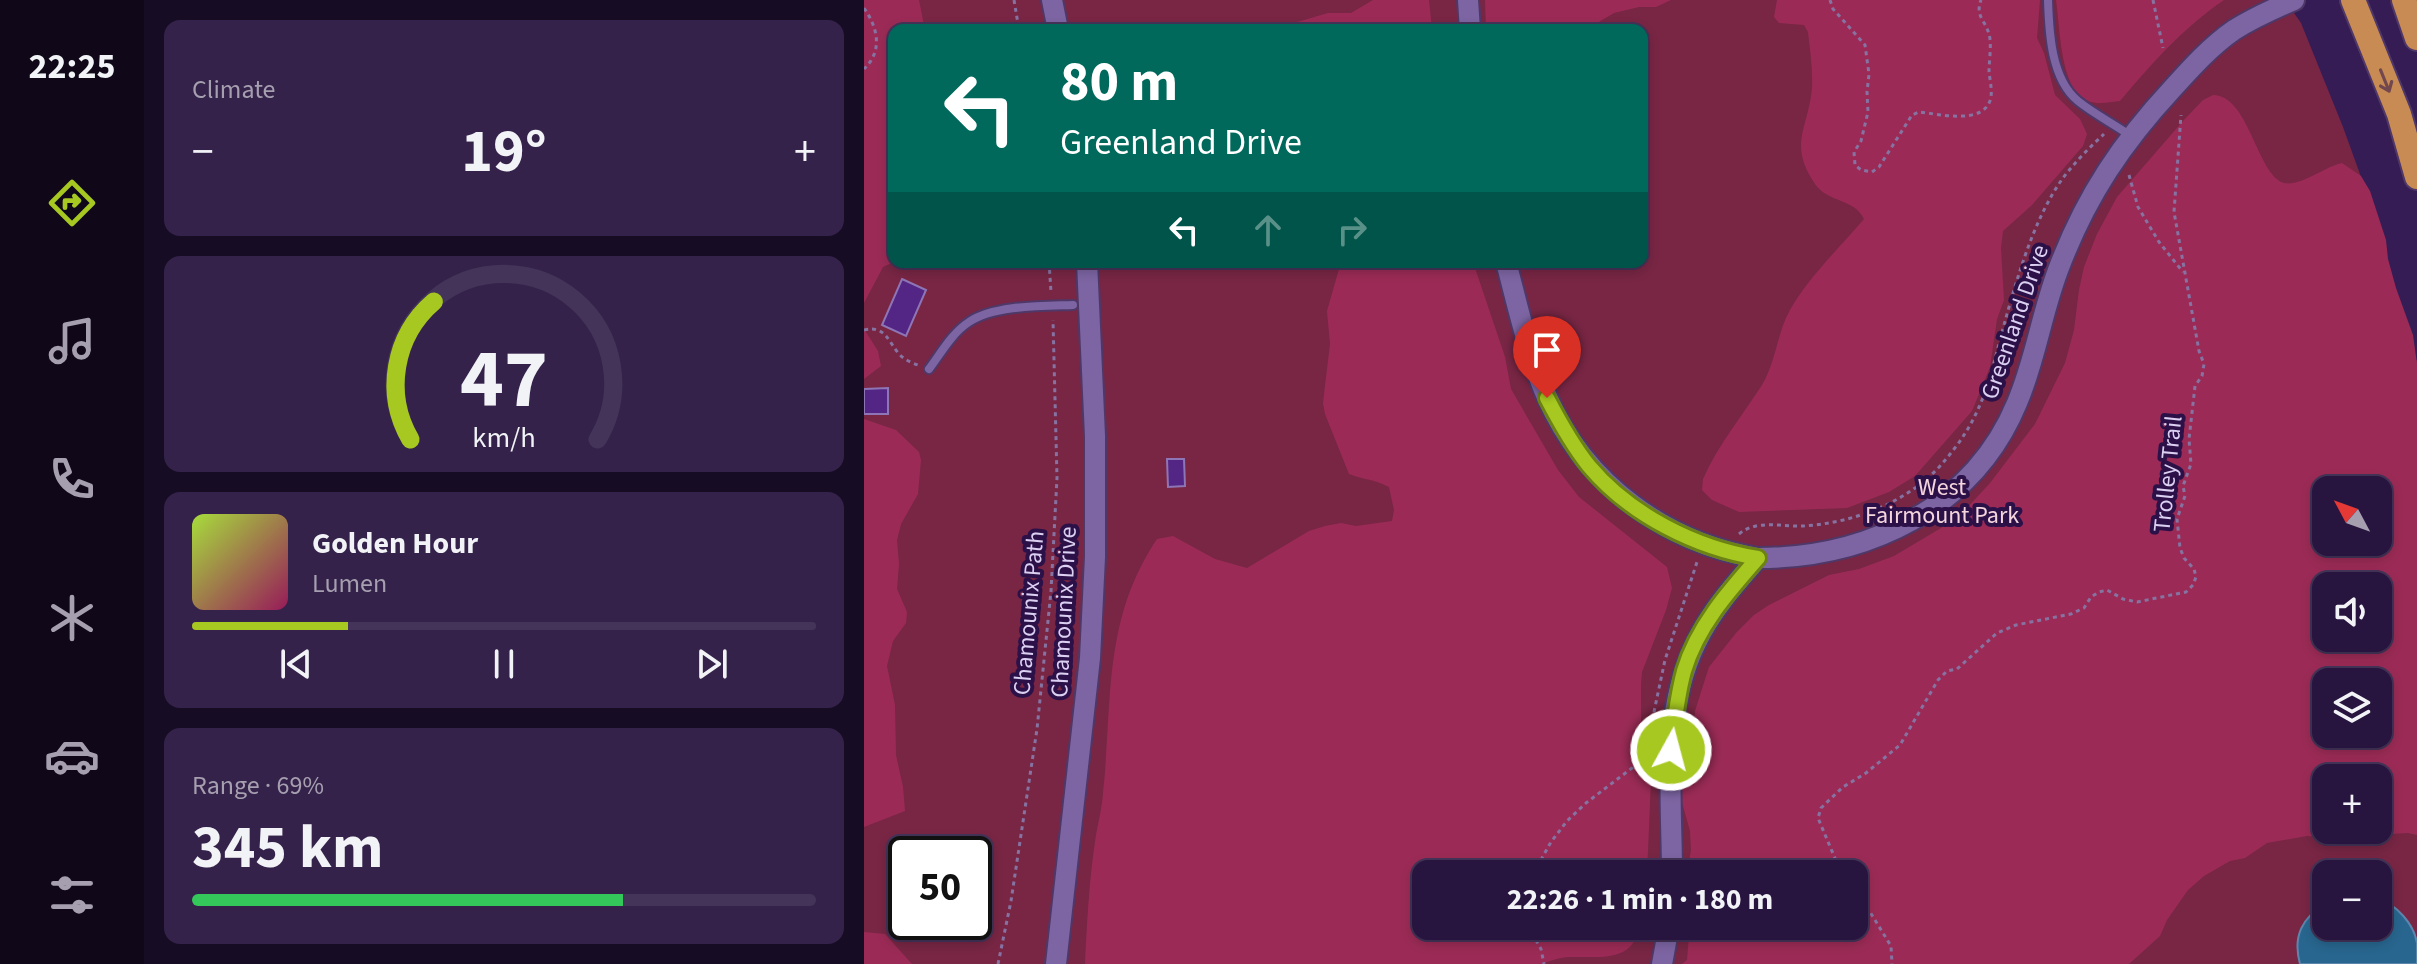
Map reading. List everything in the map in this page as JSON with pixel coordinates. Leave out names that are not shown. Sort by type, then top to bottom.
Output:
[{"type":"highway","points":[[2353,0],[2399,114],[2417,177]]},
{"type":"highway","points":[[2404,0],[2417,38]]},
{"type":"main road","points":[[1052,0],[1057,24]]},
{"type":"main road","points":[[1468,0],[1470,24]]},
{"type":"main road","name":"Greenland Drive","points":[[1508,268],[1527,342],[1547,398],[1561,424],[1590,467],[1649,517],[1716,549],[1758,558],[1829,552],[1878,537],[1936,505],[1975,470],[1994,445],[2017,405],[2058,269],[2082,213],[2103,175],[2131,136],[2213,47],[2253,18],[2294,0]]},
{"type":"main road","name":"Chamounix Drive","points":[[1056,964],[1090,658],[1094,586],[1096,474],[1087,268]]},
{"type":"main road","points":[[1672,860],[1669,780],[1674,725],[1685,669],[1710,618],[1758,558]]},
{"type":"main road","points":[[1662,964],[1666,940]]},
{"type":"lane","points":[[2048,0],[2053,54],[2067,90],[2076,100],[2131,136]]},
{"type":"lane","points":[[929,369],[958,331],[978,317],[1011,309],[1073,305]]},
{"type":"path","points":[[1014,0],[1018,24]]},
{"type":"path","points":[[1830,0],[1833,9],[1865,45],[1869,74],[1868,112],[1861,141],[1854,152],[1855,165],[1872,172],[1879,167],[1912,115],[1919,112],[1967,118],[1985,108],[1991,98],[1990,37],[1980,17],[1978,7],[1981,0]]},
{"type":"path","points":[[2153,0],[2163,48]]},
{"type":"path","points":[[864,8],[878,36],[871,62],[864,69]]},
{"type":"path","name":"Trolley Trail","points":[[1837,860],[1818,818],[1821,808],[1843,787],[1900,745],[1938,680],[1947,671],[1957,669],[1997,633],[2016,625],[2071,614],[2084,608],[2091,597],[2099,592],[2107,590],[2123,599],[2137,602],[2186,592],[2193,585],[2196,577],[2180,548],[2177,519],[2191,464],[2189,439],[2195,386],[2202,376],[2204,364],[2174,212],[2181,115]]},
{"type":"path","points":[[1739,534],[1751,526],[1802,526],[1831,523],[1859,515],[1903,495],[1938,468],[1971,426],[1981,407],[2015,290],[2045,209],[2068,171],[2104,134]]},
{"type":"path","points":[[2116,158],[2128,172],[2138,207],[2159,242],[2186,275]]},
{"type":"path","name":"Chamounix Path","points":[[998,964],[1011,901],[1037,729],[1051,591],[1057,478],[1049,268]]},
{"type":"path","points":[[864,330],[877,329],[884,333],[900,355],[911,363],[929,369]]},
{"type":"path","points":[[1541,860],[1567,821],[1632,768],[1640,756],[1648,740],[1665,660],[1695,563],[1699,559]]},
{"type":"path","points":[[1868,909],[1891,946],[1892,964]]},
{"type":"path","points":[[1536,940],[1544,964]]},
{"type":"green space","name":"West Fairmount Park","points":[[864,0],[2285,0],[2301,23],[2343,127],[2369,199],[2397,331],[2417,361],[2417,964],[864,964]]},
{"type":"shaded area","points":[[864,0],[919,0],[924,24],[888,24],[888,265],[883,267],[864,303]]},
{"type":"shaded area","points":[[1373,0],[1429,0],[1431,24],[1290,24],[1328,13],[1351,13]]},
{"type":"shaded area","points":[[1485,0],[1671,0],[1656,7],[1639,7],[1614,13],[1595,24],[1486,24]]},
{"type":"shaded area","points":[[1777,0],[2040,0],[2037,38],[2055,95],[2080,119],[2087,134],[2083,146],[2032,205],[2003,231],[2004,300],[1997,319],[1990,367],[1972,411],[1915,476],[1889,492],[1847,508],[1739,512],[1712,500],[1702,490],[1703,479],[1723,442],[1767,376],[1786,319],[1797,298],[1864,219],[1854,207],[1820,190],[1807,170],[1801,147],[1812,88],[1808,32],[1804,25],[1779,23],[1774,17]]},
{"type":"shaded area","points":[[2056,0],[2224,0],[2169,47],[2120,101],[2100,103],[2088,101],[2072,85],[2063,56]]},
{"type":"shaded area","points":[[2213,95],[2225,98],[2244,121],[2267,166],[2284,183],[2298,182],[2342,163],[2361,176],[2370,191],[2386,240],[2396,288],[2413,335],[2417,364],[2417,835],[2392,834],[2392,764],[2312,764],[2312,836],[2267,843],[2245,858],[2230,861],[2204,876],[2188,890],[2160,936],[2129,964],[1682,964],[1687,960],[1689,940],[1868,940],[1868,860],[1689,860],[1690,831],[1681,799],[1681,787],[1692,759],[1695,711],[1709,667],[1736,633],[1769,605],[1829,575],[1859,569],[1894,556],[1946,525],[1990,483],[2035,424],[2065,363],[2074,330],[2084,267],[2097,234],[2117,197],[2203,100]]},
{"type":"shaded area","points":[[1339,268],[1475,268],[1505,357],[1511,389],[1558,470],[1579,497],[1667,567],[1672,588],[1642,672],[1641,728],[1637,739],[1651,779],[1648,860],[1412,860],[1412,940],[1635,940],[1622,952],[1602,957],[1567,957],[1542,964],[1085,964],[1091,872],[1102,799],[1118,631],[1139,570],[1157,539],[1173,536],[1215,559],[1247,568],[1309,531],[1341,523],[1356,526],[1392,521],[1394,510],[1389,487],[1349,474],[1325,414],[1323,403],[1330,344],[1327,311]]},
{"type":"shaded area","points":[[864,329],[878,351],[881,366],[864,379]]},
{"type":"shaded area","points":[[864,419],[896,430],[919,452],[921,460],[918,494],[901,524],[897,540],[897,589],[907,612],[906,623],[893,641],[887,666],[895,705],[896,755],[905,811],[864,827]]},
{"type":"shaded area","points":[[864,932],[885,934],[912,964],[864,964]]},
{"type":"water","points":[[2392,907],[2412,929],[2417,943],[2417,964],[2300,964],[2297,944],[2306,921],[2312,914],[2312,940],[2392,940]]},
{"type":"building","points":[[902,279],[926,290],[906,336],[882,325]]},
{"type":"building","points":[[888,388],[888,414],[864,414],[864,389]]},
{"type":"building","points":[[1167,459],[1184,459],[1185,486],[1168,487]]},
{"type":"route","points":[[1547,398],[1590,467],[1627,501],[1649,517],[1697,541],[1736,555],[1758,558],[1710,618],[1696,641],[1678,695],[1671,750]]}]
